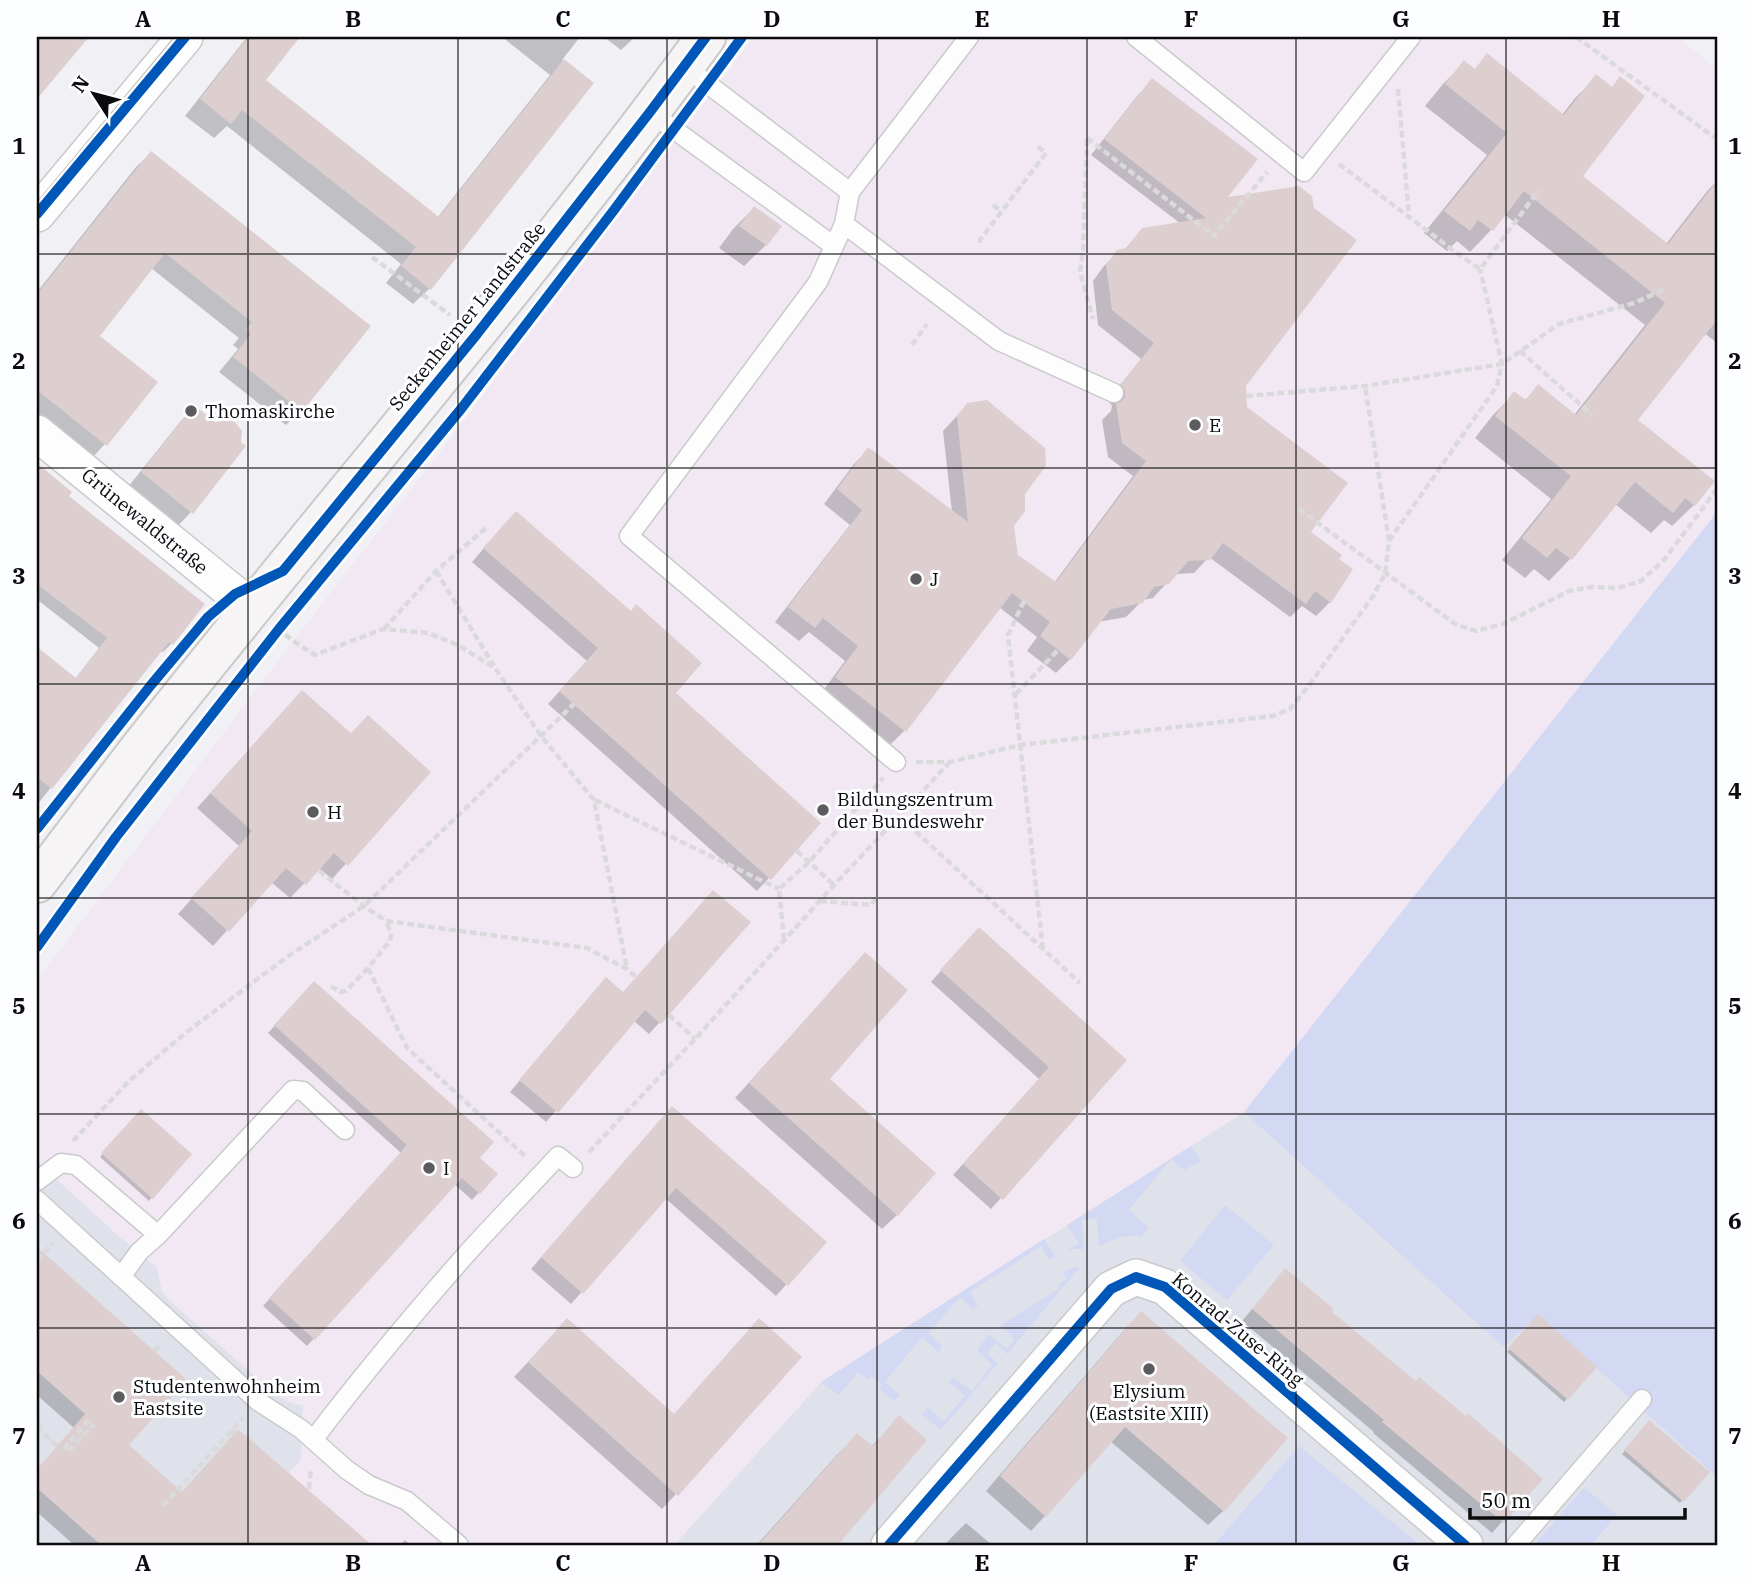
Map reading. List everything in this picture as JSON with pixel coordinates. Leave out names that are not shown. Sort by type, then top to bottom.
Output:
[{"type":"main road","name":"Seckenheimer Landstraße","points":[[37,883],[253,608],[477,334],[695,51]]},
{"type":"street","points":[[37,214],[185,37]]},
{"type":"street","name":"Grünewaldstraße","points":[[37,433],[253,608]]},
{"type":"street","name":"Konrad-Zuse-Ring","points":[[889,1545],[1111,1289],[1136,1276],[1165,1287],[1465,1545]]},
{"type":"lane","points":[[896,762],[629,536],[818,282],[844,224],[850,192],[969,37]]},
{"type":"lane","points":[[1136,37],[1304,172],[1410,37]]},
{"type":"lane","points":[[695,51],[850,192]]},
{"type":"lane","points":[[650,112],[834,246]]},
{"type":"lane","points":[[844,224],[999,341],[1114,393]]},
{"type":"lane","points":[[121,1277],[139,1252],[293,1090],[303,1091],[345,1130]]},
{"type":"lane","points":[[313,1440],[418,1309],[558,1156],[573,1168]]},
{"type":"lane","points":[[37,1181],[61,1163],[76,1164],[158,1235]]},
{"type":"lane","points":[[37,1200],[259,1402],[301,1429],[347,1470],[369,1485],[407,1501],[459,1545]]},
{"type":"lane","points":[[1516,1545],[1642,1399]]},
{"type":"path","points":[[1576,37],[1717,139]]},
{"type":"path","points":[[1395,56],[1409,217]]},
{"type":"path","points":[[1093,319],[1080,272],[1087,138],[1214,236],[1267,171],[1304,172],[1331,158],[1480,269],[1502,363],[1497,386],[1389,541]]},
{"type":"path","points":[[979,243],[1046,153],[1036,145]]},
{"type":"path","points":[[1480,269],[1539,190]]},
{"type":"path","points":[[993,205],[1001,211]]},
{"type":"path","points":[[372,257],[477,334]]},
{"type":"path","points":[[1247,396],[1365,386],[1502,363],[1559,324],[1634,303],[1662,290]]},
{"type":"path","points":[[912,345],[927,324]]},
{"type":"path","points":[[1520,351],[1592,415]]},
{"type":"path","points":[[779,889],[809,862],[896,762],[950,762],[1020,745],[1272,716],[1290,709],[1373,596],[1385,574],[1389,541],[1365,386]]},
{"type":"path","points":[[1299,509],[1455,624],[1476,631],[1503,624],[1569,591],[1592,587],[1618,588],[1641,581],[1664,560],[1717,489]]},
{"type":"path","points":[[293,641],[315,655],[383,629],[436,571],[486,528]]},
{"type":"path","points":[[436,571],[495,668],[541,736],[594,800],[779,889]]},
{"type":"path","points":[[1024,601],[1008,635],[1042,950]]},
{"type":"path","points":[[383,629],[428,634],[458,645],[495,668]]},
{"type":"path","points":[[1015,695],[1058,650]]},
{"type":"path","points":[[61,1163],[67,1147],[129,1081],[178,1039],[287,957],[364,906],[574,704]]},
{"type":"path","points":[[573,1168],[950,762]]},
{"type":"path","points":[[594,800],[627,969]]},
{"type":"path","points":[[900,817],[1080,983]]},
{"type":"path","points":[[797,850],[834,885]]},
{"type":"path","points":[[319,871],[386,921],[587,948],[627,969],[636,977]]},
{"type":"path","points":[[779,889],[783,940]]},
{"type":"path","points":[[820,901],[871,905],[878,895]]},
{"type":"path","points":[[331,986],[340,992],[346,991],[368,968],[390,941],[386,921]]},
{"type":"path","points":[[368,968],[407,1048],[543,1173]]},
{"type":"path","points":[[669,1015],[695,1039]]},
{"type":"path","points":[[37,1260],[49,1247]]},
{"type":"path","points":[[163,1506],[259,1402]]},
{"type":"path","points":[[37,1415],[41,1431],[57,1446]]},
{"type":"path","points":[[92,1422],[69,1451],[65,1447],[92,1422]]},
{"type":"path","points":[[309,1489],[312,1464]]},
{"type":"shaded area","name":"Bildungszentrum der Bundeswehr","points":[[754,37],[1677,37],[1717,69],[1717,512],[1244,1112],[821,1382],[674,1545],[225,1545],[301,1460],[303,1405],[291,1403],[276,1395],[169,1300],[162,1291],[157,1267],[37,1161],[37,980]]},
{"type":"shaded area","points":[[1717,512],[1717,1545],[674,1545],[821,1382],[1244,1112]]},
{"type":"shaded area","points":[[1717,512],[1717,1477],[1538,1315],[1503,1347],[1244,1112]]},
{"type":"shaded area","points":[[1191,1146],[1202,1161],[1184,1170],[1171,1159],[1129,1210],[1149,1228],[1141,1237],[1119,1238],[1099,1247],[1097,1218],[1082,1220],[1084,1249],[1073,1249],[1064,1253],[1079,1243],[1067,1225]]},
{"type":"shaded area","points":[[37,1161],[157,1267],[162,1291],[291,1403],[303,1405],[301,1460],[225,1545],[37,1545]]},
{"type":"shaded area","points":[[1225,1205],[1274,1245],[1227,1300],[1180,1261]]},
{"type":"shaded area","points":[[1044,1239],[1056,1257],[1049,1260],[1041,1246],[970,1292],[978,1306],[973,1309],[961,1298],[951,1307],[929,1333],[942,1346],[938,1352],[922,1337],[885,1382],[900,1395],[894,1401],[879,1389],[882,1385],[872,1376],[868,1380],[858,1372],[839,1395],[821,1382]]},
{"type":"shaded area","points":[[1079,1268],[1007,1354],[996,1343],[987,1353],[998,1363],[941,1430],[921,1414],[928,1408],[944,1421],[965,1395],[949,1382],[953,1377],[972,1391],[992,1365],[977,1350],[989,1334],[1007,1349],[1015,1339],[1000,1326],[1060,1288],[1058,1285],[1067,1279],[1063,1273]]},
{"type":"shaded area","points":[[1299,1446],[1408,1535],[1420,1545],[1214,1545]]},
{"type":"shaded area","points":[[1583,1489],[1617,1515],[1591,1545],[1534,1545]]},
{"type":"building","points":[[37,37],[89,37],[37,99]]},
{"type":"building","points":[[248,37],[300,37],[266,80],[439,217],[564,59],[594,83],[431,290],[401,266],[416,247],[242,110],[231,124],[200,99]]},
{"type":"building","points":[[1487,53],[1564,115],[1596,74],[1612,87],[1620,76],[1645,96],[1583,176],[1668,244],[1717,181],[1717,320],[1638,420],[1715,481],[1695,506],[1685,498],[1673,513],[1635,482],[1572,560],[1556,548],[1547,558],[1522,538],[1571,476],[1495,416],[1514,391],[1526,400],[1538,384],[1576,415],[1665,303],[1524,191],[1493,231],[1478,220],[1470,231],[1444,211],[1507,133],[1445,84],[1464,60],[1475,69]]},
{"type":"building","points":[[1152,78],[1258,159],[1228,197],[1299,186],[1312,196],[1314,208],[1357,240],[1246,386],[1247,407],[1348,483],[1311,532],[1342,555],[1339,559],[1353,569],[1331,603],[1315,591],[1306,604],[1223,543],[1210,560],[1188,561],[1169,584],[1154,587],[1143,603],[1111,609],[1071,660],[1040,636],[1050,622],[1012,593],[906,732],[835,677],[858,646],[823,618],[815,628],[788,607],[862,510],[837,489],[868,447],[968,522],[957,416],[967,403],[987,400],[1045,448],[1046,466],[1025,494],[1025,511],[1014,526],[1018,555],[1056,582],[1146,461],[1122,443],[1116,404],[1125,397],[1121,384],[1154,343],[1112,310],[1106,265],[1117,250],[1126,248],[1142,228],[1206,218],[1104,139]]},
{"type":"building","points":[[151,151],[371,326],[302,412],[233,357],[251,334],[246,330],[252,322],[165,253],[100,336],[158,382],[107,446],[37,390],[37,294]]},
{"type":"building","points":[[754,206],[782,226],[767,246],[739,226]]},
{"type":"building","points":[[194,405],[215,422],[235,422],[242,431],[241,442],[246,446],[193,514],[141,472]]},
{"type":"building","points":[[37,463],[72,492],[69,496],[205,604],[173,645],[169,642],[52,789],[37,777],[37,647],[76,678],[107,638],[37,584]]},
{"type":"building","points":[[516,511],[631,611],[636,604],[702,663],[676,693],[821,823],[771,880],[559,691],[598,648],[483,548]]},
{"type":"building","name":"H","points":[[302,690],[351,733],[368,715],[431,772],[348,866],[334,853],[306,885],[286,868],[229,932],[191,898],[252,831],[210,793]]},
{"type":"building","points":[[713,890],[751,922],[661,1024],[645,1010],[558,1113],[519,1080],[606,977],[623,992]]},
{"type":"building","points":[[979,927],[1127,1060],[1003,1200],[963,1164],[1049,1067],[940,970]]},
{"type":"building","points":[[865,952],[908,990],[830,1079],[936,1173],[898,1216],[749,1083]]},
{"type":"building","name":"I","points":[[314,981],[494,1142],[480,1158],[498,1174],[480,1194],[462,1178],[315,1340],[269,1298],[407,1145],[274,1025]]},
{"type":"building","points":[[672,1106],[827,1242],[788,1286],[676,1188],[583,1294],[541,1257]]},
{"type":"building","points":[[141,1109],[192,1154],[153,1199],[101,1153]]},
{"type":"building","name":"Studentenwohnheim Eastsite","points":[[37,1247],[187,1380],[129,1445],[182,1492],[238,1429],[372,1545],[101,1545],[37,1488],[37,1469],[85,1414],[37,1371]]},
{"type":"building","points":[[1285,1268],[1334,1309],[1332,1312],[1416,1381],[1419,1377],[1466,1416],[1468,1413],[1543,1479],[1504,1523],[1252,1309]]},
{"type":"building","name":"Elysium (Eastsite XIII)","points":[[1141,1311],[1288,1438],[1224,1512],[1125,1427],[1046,1517],[1000,1476]]},
{"type":"building","points":[[1538,1314],[1597,1367],[1568,1400],[1508,1348]]},
{"type":"building","points":[[567,1318],[674,1414],[759,1318],[802,1357],[678,1496],[528,1362]]},
{"type":"building","points":[[899,1415],[927,1440],[838,1545],[758,1545],[857,1433],[873,1446]]},
{"type":"building","points":[[1649,1420],[1710,1472],[1684,1502],[1624,1450]]},
{"type":"tram line","points":[[37,203],[175,37]]},
{"type":"tram line","points":[[37,222],[191,37]]},
{"type":"cycle path","points":[[37,214],[185,37]]},
{"type":"cycle path","points":[[37,829],[208,617],[235,594],[283,571],[477,334],[706,37]]},
{"type":"cycle path","points":[[37,947],[116,837],[279,629],[461,409],[614,210],[742,37]]},
{"type":"cycle path","points":[[889,1545],[1111,1289],[1136,1277],[1165,1287],[1465,1545]]},
{"type":"place","name":"Thomaskirche","points":[[191,411]]},
{"type":"place","name":"E","points":[[1195,425]]},
{"type":"place","name":"J","points":[[916,579]]},
{"type":"place","name":"Bildungszentrum der Bundeswehr","points":[[823,810]]},
{"type":"place","name":"H","points":[[313,812]]},
{"type":"place","name":"I","points":[[429,1168]]},
{"type":"place","name":"Elysium (Eastsite XIII)","points":[[1149,1369]]},
{"type":"place","name":"Studentenwohnheim Eastsite","points":[[119,1397]]}]
